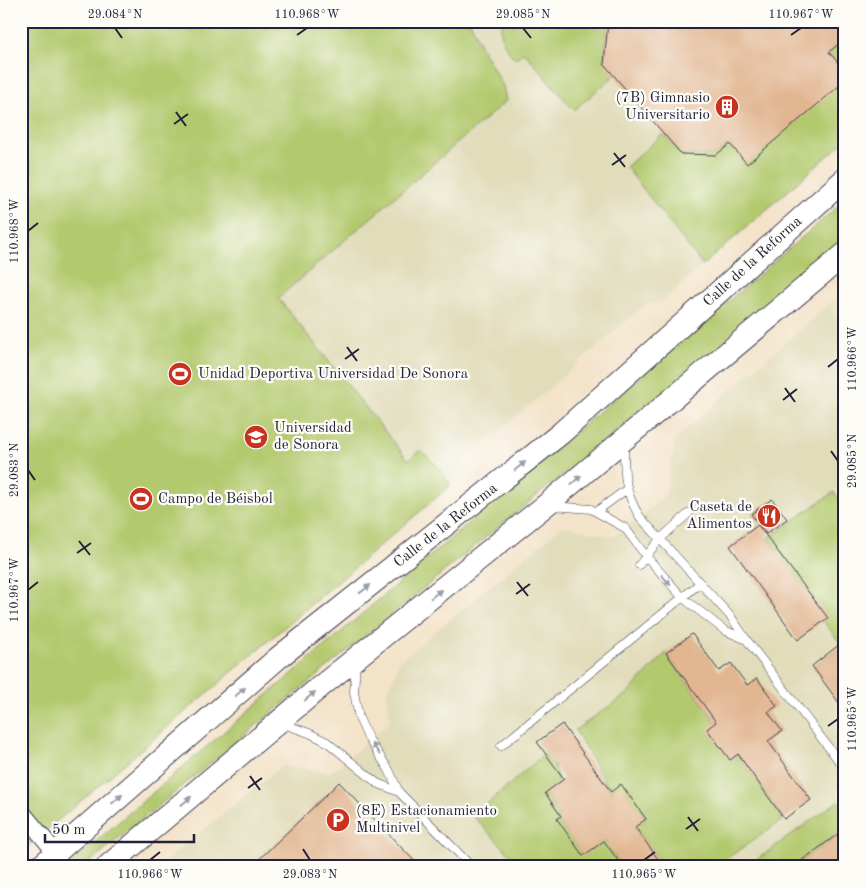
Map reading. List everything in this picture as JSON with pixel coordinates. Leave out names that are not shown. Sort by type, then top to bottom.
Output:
[{"type":"main road","name":"Calle de la Reforma","points":[[54,862],[278,658],[560,434],[845,179]]},
{"type":"main road","points":[[108,866],[356,658],[546,505],[845,254]]},
{"type":"street","points":[[21,811],[54,862]]},
{"type":"lane","points":[[624,439],[624,476],[632,504],[640,517],[731,617],[845,769]]},
{"type":"lane","points":[[597,511],[627,489]]},
{"type":"lane","points":[[546,505],[580,507],[597,511],[625,528],[682,598],[724,630],[746,639]]},
{"type":"lane","points":[[639,565],[660,539],[689,513]]},
{"type":"lane","points":[[501,746],[700,583]]},
{"type":"lane","points":[[356,658],[354,692],[359,718],[399,792],[470,866]]},
{"type":"lane","points":[[279,723],[309,733],[327,742],[377,783],[399,792]]},
{"type":"shaded area","name":"Unidad Deportiva Universidad De Sonora","points":[[21,21],[845,21],[845,141],[661,302],[645,305],[503,428],[480,445],[459,468],[450,486],[21,852]]},
{"type":"shaded area","points":[[845,290],[845,866],[159,866],[282,766],[331,772],[390,722],[387,693],[400,661],[563,526],[613,537],[640,517],[666,494],[675,439]]},
{"type":"green space","name":"Unidad Deportiva Universidad De Sonora","points":[[21,21],[470,21],[479,43],[503,86],[506,101],[278,298],[408,460],[421,450],[441,470],[450,486],[21,852]]},
{"type":"green space","points":[[502,21],[510,21],[514,26],[519,21],[608,21],[604,63],[614,76],[574,110],[524,52],[515,59],[511,55],[502,37]]},
{"type":"green space","points":[[845,39],[845,71],[829,52]]},
{"type":"green space","points":[[845,81],[845,141],[703,265],[626,167],[663,134],[681,154],[716,155],[730,144]]},
{"type":"green space","points":[[845,200],[845,247],[508,519],[85,866],[67,866],[752,281]]},
{"type":"green space","points":[[834,492],[845,507],[845,649],[823,621],[827,618],[768,538]]},
{"type":"green space","points":[[666,653],[716,722],[730,760],[738,754],[784,819],[716,866],[663,866],[635,827],[646,819],[621,785],[611,792],[575,730],[626,695]]},
{"type":"green space","points":[[549,750],[559,783],[545,793],[561,816],[557,819],[583,855],[604,841],[622,866],[521,866],[473,816]]},
{"type":"green space","points":[[838,801],[845,811],[845,829],[794,866],[785,866],[780,860],[765,866],[748,866]]},
{"type":"building","name":"(7B) Gimnasio Universitario","points":[[608,21],[845,21],[845,39],[829,52],[845,71],[845,81],[747,164],[730,144],[716,155],[681,154],[604,64]]},
{"type":"building","name":"Caseta de Alimentos","points":[[772,499],[787,519],[766,534],[751,514]]},
{"type":"building","points":[[758,525],[828,618],[798,640],[730,546]]},
{"type":"building","points":[[692,634],[719,671],[731,663],[747,685],[757,678],[777,706],[768,712],[782,731],[768,741],[811,800],[784,819],[738,754],[730,760],[707,729],[716,722],[666,653]]},
{"type":"building","points":[[845,640],[845,711],[812,666]]},
{"type":"building","points":[[562,724],[611,792],[621,784],[646,819],[635,827],[663,866],[622,866],[604,841],[583,856],[557,819],[561,816],[545,793],[564,779],[537,742]]},
{"type":"building","name":"(8E) Estacionamiento Multinivel","points":[[339,782],[419,866],[252,866],[326,795]]},
{"type":"building","points":[[845,829],[845,866],[794,866]]},
{"type":"place","name":"(7B) Gimnasio Universitario","points":[[727,107]]},
{"type":"place","name":"Unidad Deportiva Universidad De Sonora","points":[[180,374]]},
{"type":"place","name":"Universidad de Sonora","points":[[256,437]]},
{"type":"place","name":"Campo de Béisbol","points":[[141,499]]},
{"type":"place","name":"Caseta de Alimentos","points":[[769,516]]},
{"type":"place","name":"(8E) Estacionamiento Multinivel","points":[[338,820]]}]
